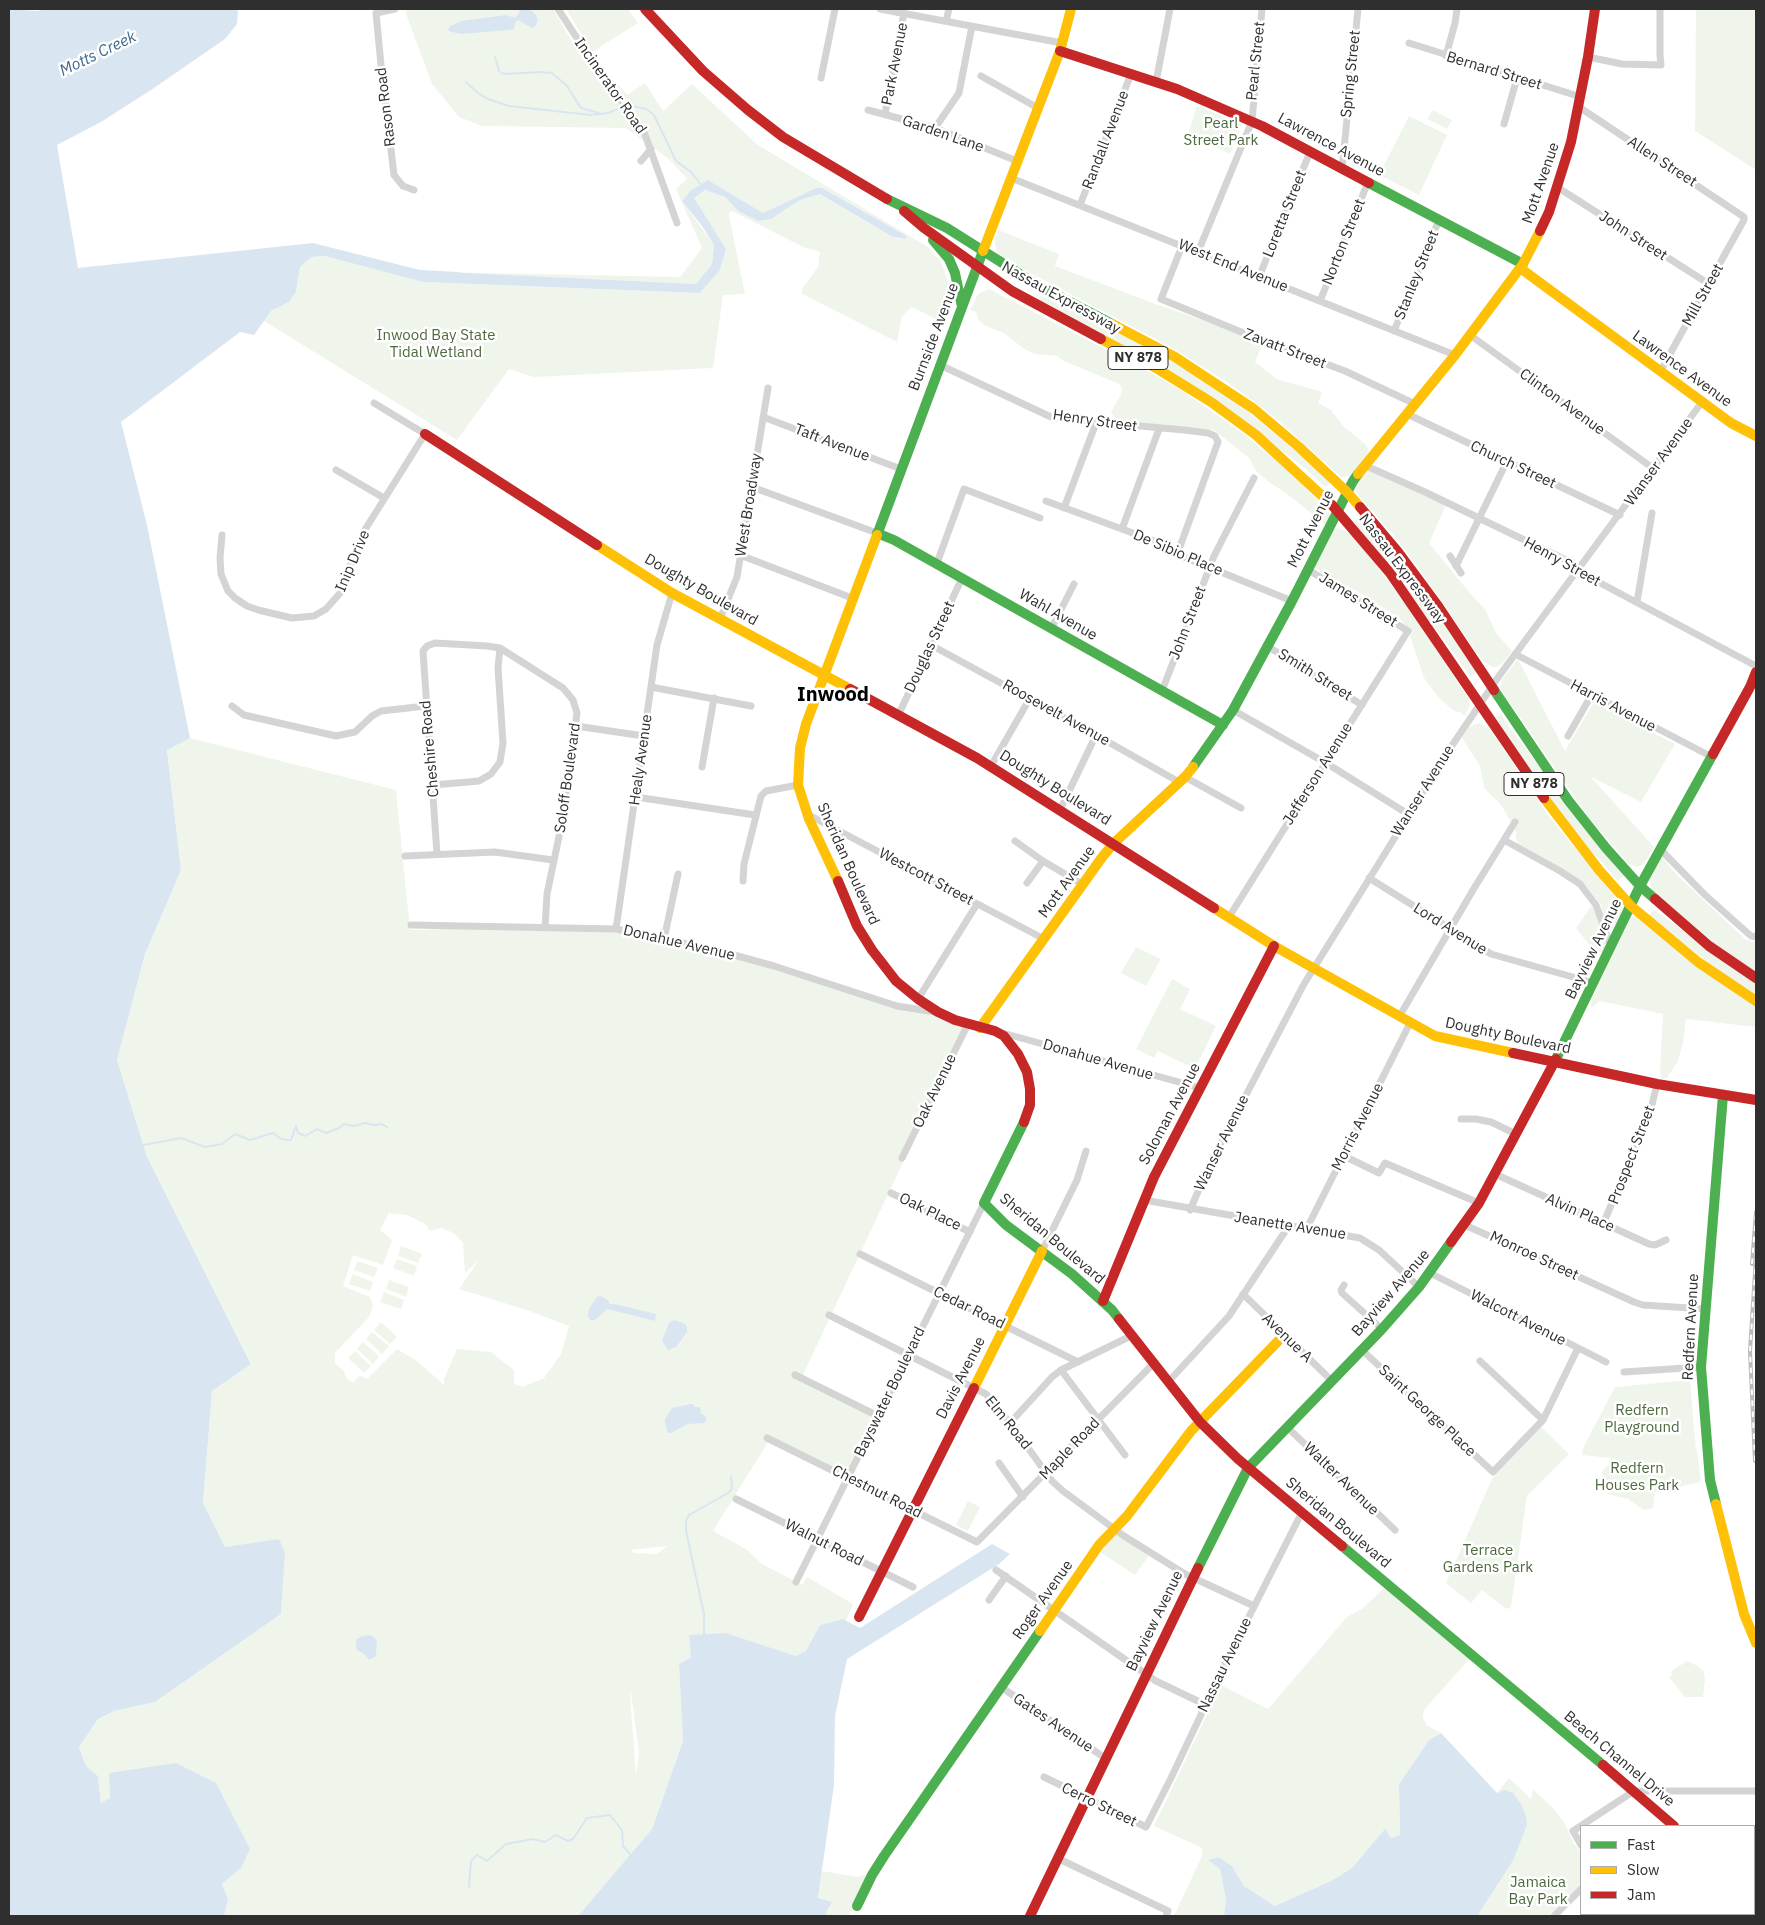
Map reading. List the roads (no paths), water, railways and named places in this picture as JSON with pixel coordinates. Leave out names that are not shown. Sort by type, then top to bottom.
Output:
[{"type":"main road","name":"Burnside Avenue","points":[[823,676],[1061,47],[1071,9]]},
{"type":"main road","name":"Mott Avenue","points":[[980,1028],[1082,884],[1114,843],[1182,780],[1223,725],[1292,601],[1337,510],[1364,465],[1455,355],[1521,266],[1542,230],[1557,187],[1580,102],[1595,9]]},
{"type":"main road","name":"Nassau Expressway","points":[[649,11],[703,71],[760,120],[813,156],[897,205],[921,214],[1034,283],[1155,345],[1214,380],[1277,427],[1347,492],[1386,535],[1492,686],[1575,810],[1606,848],[1640,886],[1709,946],[1756,978]]},
{"type":"main road","name":"Lawrence Avenue","points":[[1061,47],[1194,96],[1252,121],[1439,220],[1521,266],[1730,423],[1756,436]]},
{"type":"main road","name":"Nassau Expressway","points":[[897,205],[924,228],[1012,291],[1156,368],[1211,402],[1273,449],[1337,510],[1390,573],[1561,823],[1631,906],[1698,962],[1756,1001]]},
{"type":"main road","points":[[924,228],[952,266],[958,282],[962,307]]},
{"type":"main road","name":"Doughty Boulevard","points":[[425,434],[672,593],[991,766],[1274,946],[1435,1036],[1657,1084],[1756,1100]]},
{"type":"main road","name":"Wahl Avenue","points":[[877,533],[894,540],[1223,725]]},
{"type":"main road","name":"Bayview Avenue","points":[[1030,1916],[1146,1673],[1248,1468],[1382,1329],[1419,1287],[1465,1225],[1495,1174],[1555,1061],[1640,886],[1750,687],[1756,672]]},
{"type":"main road","name":"Sheridan Boulevard","points":[[823,676],[802,737],[798,785],[807,814],[827,854],[857,926],[872,950],[896,981],[918,1000],[938,1012],[968,1024],[995,1031],[1004,1036],[1011,1043],[1027,1072],[1030,1105],[1026,1119],[984,1203],[1006,1225],[1072,1274],[1103,1301],[1155,1362],[1200,1422],[1248,1468],[1544,1714]]},
{"type":"main road","name":"Soloman Avenue","points":[[1103,1301],[1154,1177],[1274,946]]},
{"type":"main road","name":"Redfern Avenue","points":[[1723,1095],[1701,1367],[1710,1480],[1744,1614],[1756,1643]]},
{"type":"main road","name":"Davis Avenue","points":[[859,1618],[1042,1251]]},
{"type":"main road","name":"Roger Avenue","points":[[857,1906],[872,1875],[884,1856],[1099,1545],[1127,1516],[1187,1436],[1284,1335]]},
{"type":"main road","name":"Beach Channel Drive","points":[[1544,1714],[1673,1825]]},
{"type":"street","name":"Rason Road","points":[[395,9],[376,13],[394,175],[403,186],[414,190]]},
{"type":"street","name":"Incinerator Road","points":[[558,9],[590,58],[638,123],[651,149],[677,223]]},
{"type":"street","points":[[821,78],[835,9]]},
{"type":"street","points":[[880,9],[972,26],[1061,47]]},
{"type":"street","points":[[946,21],[949,9]]},
{"type":"street","points":[[1156,82],[1170,9]]},
{"type":"street","name":"Pearl Street","points":[[1198,252],[1252,121],[1262,9]]},
{"type":"street","name":"Spring Street","points":[[1342,169],[1358,9]]},
{"type":"street","points":[[1446,56],[1457,9]]},
{"type":"street","points":[[1588,57],[1622,64],[1661,65],[1660,9]]},
{"type":"street","name":"Park Avenue","points":[[885,114],[904,13]]},
{"type":"street","points":[[935,128],[959,92],[972,26]]},
{"type":"street","name":"Bernard Street","points":[[1409,43],[1518,78],[1580,102]]},
{"type":"street","name":"Randall Avenue","points":[[1080,205],[1131,74]]},
{"type":"street","points":[[980,76],[1038,108]]},
{"type":"street","points":[[1504,124],[1518,78]]},
{"type":"street","name":"Allen Street","points":[[1580,102],[1744,217]]},
{"type":"street","name":"Garden Lane","points":[[868,110],[935,128],[1017,161]]},
{"type":"street","points":[[641,161],[651,149]]},
{"type":"street","name":"Loretta Street","points":[[1259,277],[1310,152]]},
{"type":"street","name":"West End Avenue","points":[[1010,178],[1455,355]]},
{"type":"street","name":"Norton Street","points":[[1320,301],[1368,182]]},
{"type":"street","name":"John Street","points":[[1557,187],[1709,284]]},
{"type":"street","name":"Mill Street","points":[[1660,372],[1744,217]]},
{"type":"street","name":"Stanley Street","points":[[1394,331],[1439,220]]},
{"type":"street","name":"Zavatt Street","points":[[1182,246],[1161,299],[1238,331],[1345,371],[1415,404]]},
{"type":"street","name":"Clinton Avenue","points":[[1470,335],[1654,469]]},
{"type":"street","name":"Henry Street","points":[[940,365],[1051,417],[1212,434],[1218,440],[1216,449],[1178,552]]},
{"type":"street","name":"West Broadway","points":[[720,619],[735,582],[768,388]]},
{"type":"street","name":"Wanser Avenue","points":[[1190,1210],[1210,1164],[1312,968],[1408,814],[1492,686],[1702,402]]},
{"type":"street","name":"Doughty Boulevard","points":[[374,403],[425,434]]},
{"type":"street","name":"Church Street","points":[[1407,414],[1506,463],[1620,515]]},
{"type":"street","name":"Taft Avenue","points":[[763,417],[901,469]]},
{"type":"street","points":[[1064,508],[1096,423]]},
{"type":"street","points":[[1122,529],[1159,429]]},
{"type":"street","name":"Inip Drive","points":[[222,535],[220,569],[224,583],[232,594],[247,606],[258,610],[292,618],[314,616],[335,601],[343,587],[360,540],[425,434]]},
{"type":"street","points":[[1456,566],[1506,463]]},
{"type":"street","name":"Henry Street","points":[[1364,465],[1572,564],[1579,570],[1756,666]]},
{"type":"street","points":[[336,470],[384,498]]},
{"type":"street","name":"John Street","points":[[1162,691],[1214,556],[1254,478]]},
{"type":"street","points":[[752,486],[877,533]]},
{"type":"street","points":[[937,564],[964,489],[1040,518]]},
{"type":"street","name":"De Sibio Place","points":[[1046,501],[1168,546],[1210,567],[1292,601]]},
{"type":"street","points":[[1637,602],[1652,513]]},
{"type":"street","points":[[740,555],[852,598]]},
{"type":"street","points":[[1450,556],[1461,573]]},
{"type":"street","name":"James Street","points":[[1307,569],[1408,632]]},
{"type":"street","name":"Douglas Street","points":[[898,716],[962,578]]},
{"type":"street","points":[[1051,629],[1074,584]]},
{"type":"street","name":"Healy Avenue","points":[[616,929],[657,645],[672,593]]},
{"type":"street","name":"Jefferson Avenue","points":[[1229,917],[1408,632]]},
{"type":"street","name":"Soloff Boulevard","points":[[427,646],[435,643],[500,648],[567,692],[576,708],[576,726],[562,822],[547,894],[545,928]]},
{"type":"street","name":"Roosevelt Avenue","points":[[931,645],[1182,780],[1241,808]]},
{"type":"street","name":"Cheshire Road","points":[[427,646],[422,655],[437,854]]},
{"type":"street","name":"Smith Street","points":[[1268,646],[1362,705]]},
{"type":"street","points":[[433,785],[479,781],[491,774],[500,762],[503,743],[498,668],[500,648]]},
{"type":"street","name":"Harris Avenue","points":[[1515,654],[1712,757]]},
{"type":"street","points":[[651,687],[751,706]]},
{"type":"street","points":[[1568,736],[1592,694]]},
{"type":"street","points":[[702,767],[714,698]]},
{"type":"street","points":[[991,766],[1030,698]]},
{"type":"street","points":[[232,706],[244,715],[336,736],[355,732],[372,716],[380,712],[426,706]]},
{"type":"street","points":[[1233,710],[1326,763],[1408,814]]},
{"type":"street","points":[[576,726],[644,736]]},
{"type":"street","points":[[1060,810],[1096,734]]},
{"type":"street","points":[[743,881],[744,864],[761,796],[764,792],[798,785]]},
{"type":"street","points":[[636,797],[755,815]]},
{"type":"street","name":"Westcott Street","points":[[807,814],[1044,939]]},
{"type":"street","points":[[1399,1017],[1515,822]]},
{"type":"street","points":[[1504,840],[1580,884],[1596,905],[1611,947]]},
{"type":"street","points":[[1014,841],[1082,884]]},
{"type":"street","points":[[1660,849],[1702,892],[1751,936],[1756,937]]},
{"type":"street","points":[[405,856],[494,852],[522,854],[553,860]]},
{"type":"street","points":[[1027,883],[1042,860]]},
{"type":"street","points":[[664,939],[678,874]]},
{"type":"street","name":"Lord Avenue","points":[[1369,878],[1491,954],[1594,983]]},
{"type":"street","points":[[918,1000],[977,904]]},
{"type":"street","name":"Donahue Avenue","points":[[411,925],[616,929],[704,947],[774,966],[897,1006],[938,1012]]},
{"type":"street","name":"Morris Avenue","points":[[1306,1230],[1410,1023]]},
{"type":"street","name":"Oak Avenue","points":[[902,1158],[968,1024]]},
{"type":"street","name":"Donahue Avenue","points":[[995,1031],[1200,1088]]},
{"type":"street","name":"Prospect Street","points":[[1603,1224],[1649,1118],[1657,1084]]},
{"type":"street","points":[[1461,1119],[1491,1122],[1516,1134]]},
{"type":"street","name":"Davis Avenue","points":[[1042,1251],[1077,1180],[1086,1151]]},
{"type":"street","points":[[1344,1156],[1379,1173],[1385,1163],[1479,1203]]},
{"type":"street","name":"Alvin Place","points":[[1495,1174],[1650,1244],[1658,1244],[1666,1240]]},
{"type":"street","name":"Oak Place","points":[[891,1193],[970,1232]]},
{"type":"street","name":"Jeanette Avenue","points":[[1144,1200],[1190,1210],[1351,1236],[1370,1242],[1419,1287]]},
{"type":"street","name":"Bayswater Boulevard","points":[[796,1582],[984,1203]]},
{"type":"street","name":"Monroe Street","points":[[1465,1225],[1634,1302],[1705,1309]]},
{"type":"street","points":[[1169,1382],[1216,1331],[1288,1227]]},
{"type":"street","name":"Cedar Road","points":[[860,1254],[1078,1362]]},
{"type":"street","name":"Walcott Avenue","points":[[1430,1273],[1606,1362]]},
{"type":"street","points":[[1344,1285],[1342,1293],[1382,1329]]},
{"type":"street","name":"Avenue A","points":[[1243,1294],[1332,1381]]},
{"type":"street","name":"Elm Road","points":[[829,1316],[990,1396],[1052,1481],[1064,1491],[1114,1529],[1185,1574],[1254,1606]]},
{"type":"street","points":[[1010,1423],[1052,1377],[1061,1370],[1133,1335]]},
{"type":"street","points":[[1480,1361],[1543,1420],[1578,1348]]},
{"type":"street","name":"Saint George Place","points":[[1362,1350],[1492,1472],[1543,1420]]},
{"type":"street","name":"Maple Road","points":[[985,1536],[1155,1362]]},
{"type":"street","points":[[1624,1372],[1701,1367]]},
{"type":"street","points":[[1061,1370],[1126,1455]]},
{"type":"street","points":[[795,1375],[878,1416]]},
{"type":"street","name":"Walter Avenue","points":[[1288,1428],[1395,1530]]},
{"type":"street","name":"Chestnut Road","points":[[767,1438],[977,1542],[985,1536]]},
{"type":"street","points":[[998,1463],[1023,1497]]},
{"type":"street","name":"Walnut Road","points":[[736,1499],[913,1588]]},
{"type":"street","name":"Nassau Avenue","points":[[1150,1819],[1302,1512]]},
{"type":"street","points":[[996,1570],[1156,1681],[1206,1705]]},
{"type":"street","points":[[989,1600],[1006,1576]]},
{"type":"street","name":"Gates Avenue","points":[[1000,1687],[1105,1758]]},
{"type":"street","name":"Cerro Street","points":[[1044,1777],[1146,1827],[1150,1819]]},
{"type":"street","points":[[1581,1825],[1634,1791],[1756,1791]]},
{"type":"street","points":[[1580,1826],[1573,1830],[1580,1843]]},
{"type":"street","points":[[1057,1858],[1167,1914]]},
{"type":"street","points":[[1554,1916],[1580,1890]]},
{"type":"water","name":"Motts Creek","points":[[9,9],[37,11],[47,9],[238,9],[237,24],[225,39],[101,122],[57,145],[78,268],[313,243],[424,271],[696,284],[712,264],[714,245],[682,201],[691,190],[708,180],[763,213],[816,188],[822,188],[907,237],[905,239],[893,237],[820,194],[800,200],[771,219],[758,221],[738,211],[725,197],[705,190],[694,198],[726,249],[720,270],[700,293],[423,282],[325,256],[311,257],[300,267],[296,292],[289,302],[271,311],[254,335],[240,332],[121,422],[147,525],[190,738],[167,750],[181,870],[145,954],[117,1060],[147,1157],[251,1364],[212,1391],[203,1503],[225,1547],[279,1539],[285,1553],[281,1614],[155,1702],[114,1711],[98,1719],[79,1747],[86,1766],[98,1776],[101,1803],[110,1798],[109,1773],[176,1763],[216,1783],[250,1849],[241,1868],[222,1884],[228,1899],[224,1916],[9,1916]]},
{"type":"water","points":[[520,9],[531,10],[536,15],[538,21],[536,25],[532,28],[518,20],[515,23],[514,29],[509,30],[461,34],[448,30],[450,26],[461,21],[506,15],[515,18]]},
{"type":"water","points":[[601,1296],[608,1300],[610,1304],[656,1314],[655,1321],[607,1309],[595,1320],[590,1320],[588,1316],[589,1309],[597,1297]]},
{"type":"water","points":[[674,1320],[685,1324],[687,1332],[676,1347],[668,1350],[662,1341],[669,1323]]},
{"type":"water","points":[[691,1404],[695,1405],[694,1407],[700,1407],[701,1414],[706,1418],[705,1423],[688,1424],[668,1433],[665,1419],[672,1408]]},
{"type":"water","points":[[992,1544],[1010,1554],[999,1564],[847,1659],[835,1716],[834,1785],[818,1898],[832,1902],[826,1916],[578,1916],[652,1829],[683,1741],[679,1664],[691,1657],[689,1635],[725,1633],[796,1656],[806,1651],[820,1625],[843,1619],[860,1628]]},
{"type":"water","points":[[371,1635],[377,1642],[376,1656],[369,1660],[356,1649],[356,1643],[357,1639]]},
{"type":"water","points":[[1441,1733],[1497,1793],[1505,1790],[1513,1793],[1521,1804],[1526,1816],[1527,1825],[1514,1859],[1477,1916],[1224,1916],[1226,1900],[1220,1869],[1208,1860],[1219,1857],[1232,1866],[1244,1886],[1275,1906],[1331,1881],[1352,1868],[1385,1829],[1391,1838],[1400,1835],[1399,1784],[1429,1740]]},
{"type":"waterway","points":[[495,57],[499,71],[504,74],[552,73],[567,86],[581,108],[599,113]]},
{"type":"waterway","points":[[466,82],[488,99],[509,106],[591,115],[608,113],[620,108]]},
{"type":"waterway","points":[[633,106],[646,109],[654,115],[676,161],[691,172],[702,186]]},
{"type":"waterway","points":[[420,271],[458,273]]},
{"type":"waterway","points":[[144,1145],[181,1138],[205,1147],[222,1144],[235,1134],[250,1140],[273,1133],[281,1139],[291,1140],[296,1126],[298,1133],[305,1136],[317,1129],[326,1133],[344,1124],[354,1126],[365,1123],[381,1124],[387,1127]]},
{"type":"waterway","points":[[704,1635],[704,1614],[686,1531],[686,1521],[689,1515],[728,1493],[732,1489],[731,1476]]},
{"type":"waterway","points":[[469,1887],[471,1861],[477,1855],[487,1861],[506,1844],[533,1839],[545,1842],[556,1835],[568,1841],[573,1839],[587,1818],[610,1815],[622,1830],[623,1846],[630,1854]]},
{"type":"railway","points":[[1752,1264],[1756,1212]]},
{"type":"railway","points":[[1755,1461],[1750,1351],[1756,1257]]},
{"type":"district","name":"Inwood","points":[[833,695]]},
{"type":"park label","name":"Pearl Street Park","points":[[1221,132]]},
{"type":"park label","name":"Inwood Bay State Tidal Wetland","points":[[436,344]]},
{"type":"park label","name":"Redfern Playground","points":[[1642,1420]]},
{"type":"park label","name":"Redfern Houses Park","points":[[1637,1478]]},
{"type":"park label","name":"Terrace Gardens Park","points":[[1488,1560]]},
{"type":"park label","name":"Jamaica Bay Park","points":[[1538,1892]]}]
